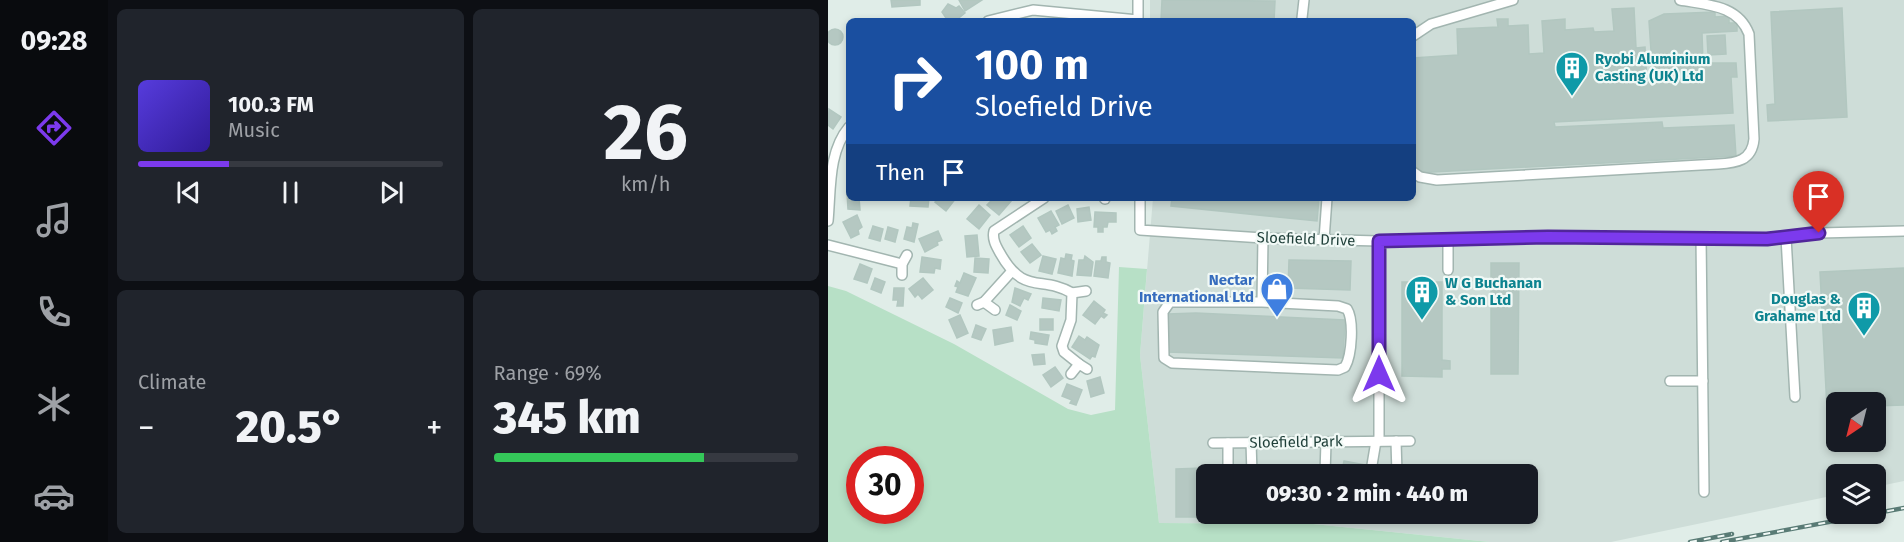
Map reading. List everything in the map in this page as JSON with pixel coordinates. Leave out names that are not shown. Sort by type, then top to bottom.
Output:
[{"type":"street","points":[[1049,11],[1051,0]]},
{"type":"street","points":[[1138,0],[1138,18]]},
{"type":"street","points":[[1302,18],[1304,0]]},
{"type":"street","points":[[1416,34],[1431,24],[1513,0]]},
{"type":"street","points":[[1416,174],[1437,180],[1718,164],[1745,159],[1754,143],[1749,34],[1741,19],[1728,10],[1680,0]]},
{"type":"street","points":[[998,18],[1018,12],[1049,11],[1111,18]]},
{"type":"street","points":[[828,221],[829,168],[837,144],[846,131]]},
{"type":"street","points":[[1040,201],[992,234],[995,244],[1012,271],[1030,282],[1072,293],[1086,291]]},
{"type":"street","name":"Sloefield Drive","points":[[1140,201],[1140,230],[1263,238],[1379,241],[1701,237],[1756,239],[1819,233],[1904,231]]},
{"type":"street","points":[[1324,240],[1327,201]]},
{"type":"street","points":[[1701,237],[1704,492]]},
{"type":"street","points":[[1786,237],[1795,397]]},
{"type":"street","points":[[1262,302],[1263,238]]},
{"type":"street","points":[[1448,270],[1449,240]]},
{"type":"street","points":[[1372,464],[1378,441],[1379,241]]},
{"type":"street","points":[[828,245],[904,260],[902,275]]},
{"type":"street","points":[[995,310],[981,303],[1012,271]]},
{"type":"street","points":[[1071,374],[1083,366],[1064,352],[1062,346],[1071,320],[1072,293]]},
{"type":"street","points":[[1170,302],[1262,302],[1338,306],[1347,309],[1350,319],[1349,359],[1346,367],[1338,370],[1184,364],[1169,362],[1164,358],[1163,312],[1170,302]]},
{"type":"street","points":[[1670,381],[1703,381]]},
{"type":"street","points":[[1325,464],[1326,441]]},
{"type":"street","points":[[1396,441],[1397,464]]},
{"type":"street","name":"Sloefield Park","points":[[1213,443],[1410,441]]},
{"type":"street","points":[[1228,442],[1228,464]]},
{"type":"street","points":[[1251,442],[1252,464]]},
{"type":"shaded area","points":[[1150,0],[1904,0],[1904,481],[1886,485],[1886,464],[1826,464],[1826,497],[1611,542],[1490,542],[1313,524],[1538,524],[1538,464],[1196,464],[1196,523],[1159,523],[1140,355],[1153,201],[1416,201],[1416,18],[1150,18]]},
{"type":"green space","points":[[1119,267],[1147,269],[1140,355],[1159,523],[1313,524],[1490,542],[828,542],[828,286],[846,291],[954,344],[1068,409],[1091,415],[1115,410]]},
{"type":"building","points":[[891,0],[920,0],[920,5],[892,7]]},
{"type":"building","points":[[959,0],[982,0],[965,11]]},
{"type":"building","points":[[1162,0],[1275,1],[1274,18],[1161,18]]},
{"type":"building","points":[[948,4],[956,8],[959,6],[965,13],[959,18],[946,18],[942,12]]},
{"type":"building","name":"Ryobi Aluminium Casting (UK) Ltd","points":[[1634,8],[1636,48],[1645,47],[1647,82],[1653,81],[1649,21],[1664,14],[1715,12],[1715,17],[1729,16],[1729,23],[1737,23],[1737,31],[1702,33],[1703,62],[1696,63],[1736,63],[1737,77],[1731,77],[1733,113],[1554,122],[1555,127],[1662,122],[1663,128],[1734,125],[1736,156],[1416,173],[1416,58],[1458,55],[1457,29],[1498,27],[1497,19],[1508,19],[1508,26],[1528,25],[1529,54],[1544,53],[1542,21],[1565,19],[1565,30],[1593,28],[1594,32],[1614,31],[1612,9]]},
{"type":"building","points":[[1842,8],[1847,117],[1768,121],[1767,105],[1775,104],[1771,12]]},
{"type":"building","points":[[832,30],[838,30],[842,34],[842,40],[838,44],[832,44],[828,40],[828,34]]},
{"type":"building","points":[[1725,35],[1726,54],[1708,55],[1707,36]]},
{"type":"building","points":[[829,109],[841,117],[833,129],[828,125]]},
{"type":"building","points":[[848,201],[859,201],[860,210],[848,209]]},
{"type":"building","points":[[911,201],[929,201],[928,207],[910,206]]},
{"type":"building","points":[[936,201],[954,201],[946,211]]},
{"type":"building","points":[[991,201],[1011,201],[999,215],[987,205]]},
{"type":"building","points":[[1172,201],[1319,201],[1317,221],[1171,206]]},
{"type":"building","points":[[979,205],[990,215],[979,229],[967,219]]},
{"type":"building","points":[[1068,205],[1074,218],[1062,224],[1056,211]]},
{"type":"building","points":[[1089,207],[1091,220],[1078,222],[1077,209]]},
{"type":"building","points":[[1051,211],[1059,225],[1055,227],[1057,231],[1052,234],[1050,230],[1046,232],[1038,218]]},
{"type":"building","points":[[1095,212],[1116,213],[1116,222],[1108,222],[1107,227],[1103,227],[1103,232],[1098,232],[1098,227],[1094,227]]},
{"type":"building","points":[[857,215],[862,227],[858,230],[859,234],[851,238],[843,222]]},
{"type":"building","points":[[913,223],[918,224],[914,242],[904,239],[907,227],[912,228]]},
{"type":"building","points":[[873,226],[883,229],[880,241],[869,238]]},
{"type":"building","points":[[1023,226],[1031,238],[1019,247],[1010,235]]},
{"type":"building","points":[[888,227],[898,230],[895,242],[885,239]]},
{"type":"building","points":[[938,231],[942,240],[925,252],[919,239]]},
{"type":"building","points":[[977,235],[979,256],[967,257],[965,236]]},
{"type":"building","points":[[1032,244],[1041,255],[1030,263],[1021,252]]},
{"type":"building","points":[[1066,254],[1072,255],[1071,260],[1074,261],[1072,276],[1058,273],[1061,258],[1065,259]]},
{"type":"building","points":[[1043,256],[1056,259],[1052,274],[1039,271]]},
{"type":"building","points":[[1085,256],[1093,262],[1091,276],[1077,275],[1079,260],[1084,260]]},
{"type":"building","points":[[922,257],[941,260],[940,269],[935,268],[934,273],[920,272]]},
{"type":"building","points":[[1102,257],[1106,257],[1106,262],[1110,263],[1108,278],[1094,276],[1096,261],[1101,261]]},
{"type":"building","points":[[975,258],[989,259],[988,273],[974,272]]},
{"type":"building","points":[[1289,260],[1351,261],[1350,290],[1288,288]]},
{"type":"building","points":[[1491,263],[1519,263],[1518,374],[1491,374]]},
{"type":"building","points":[[860,264],[872,269],[867,283],[854,279]]},
{"type":"building","name":"Douglas & Grahame Ltd","points":[[1904,268],[1904,405],[1886,406],[1886,392],[1826,392],[1820,272]]},
{"type":"building","points":[[964,273],[976,278],[968,296],[956,292],[957,281],[960,283]]},
{"type":"building","points":[[875,278],[885,282],[881,293],[871,289]]},
{"type":"building","points":[[923,278],[933,290],[922,299],[918,294],[915,297],[909,289]]},
{"type":"building","name":"W G Buchanan & Son Ltd","points":[[1402,282],[1442,282],[1442,360],[1450,361],[1450,369],[1442,369],[1442,377],[1402,376]]},
{"type":"building","points":[[894,288],[904,288],[903,306],[897,306],[898,300],[893,300]]},
{"type":"building","points":[[1015,288],[1031,294],[1028,300],[1024,298],[1020,306],[1012,302]]},
{"type":"building","points":[[950,298],[962,303],[958,313],[946,307]]},
{"type":"building","points":[[1043,298],[1061,300],[1059,311],[1042,308]]},
{"type":"building","points":[[1094,301],[1105,310],[1103,313],[1107,315],[1104,318],[1101,316],[1095,324],[1083,315]]},
{"type":"building","points":[[1010,305],[1021,311],[1017,320],[1006,315]]},
{"type":"building","points":[[1196,313],[1345,320],[1343,358],[1167,352],[1168,314]]},
{"type":"building","points":[[960,315],[968,333],[957,338],[949,320]]},
{"type":"building","points":[[1040,319],[1053,319],[1053,330],[1040,330]]},
{"type":"building","points":[[976,325],[986,329],[981,340],[972,337]]},
{"type":"building","points":[[1011,327],[1013,341],[995,345],[993,330]]},
{"type":"building","points":[[1031,332],[1049,335],[1047,345],[1035,343],[1035,340],[1030,339]]},
{"type":"building","points":[[1079,336],[1085,340],[1087,337],[1099,345],[1095,357],[1092,356],[1090,359],[1072,347]]},
{"type":"building","points":[[1044,354],[1045,364],[1034,365],[1032,355]]},
{"type":"building","points":[[1055,367],[1063,378],[1051,387],[1043,375]]},
{"type":"building","points":[[1100,377],[1104,393],[1091,397],[1087,381]]},
{"type":"building","points":[[1067,384],[1082,390],[1076,405],[1070,403],[1072,400],[1062,396]]},
{"type":"building","points":[[1344,461],[1360,464],[1343,464]]},
{"type":"building","points":[[1196,468],[1196,517],[1176,517],[1176,469]]},
{"type":"railway","points":[[1722,542],[1904,508]]},
{"type":"railway","points":[[1690,542],[1732,534]]},
{"type":"place","name":"Ryobi Aluminium Casting (UK) Ltd","points":[[1572,97]]},
{"type":"place","name":"Nectar International Ltd","points":[[1277,318]]},
{"type":"place","name":"W G Buchanan & Son Ltd","points":[[1422,321]]},
{"type":"place","name":"Douglas & Grahame Ltd","points":[[1864,337]]},
{"type":"route","points":[[1379,374],[1379,241],[1548,237],[1767,239],[1819,233]]}]
